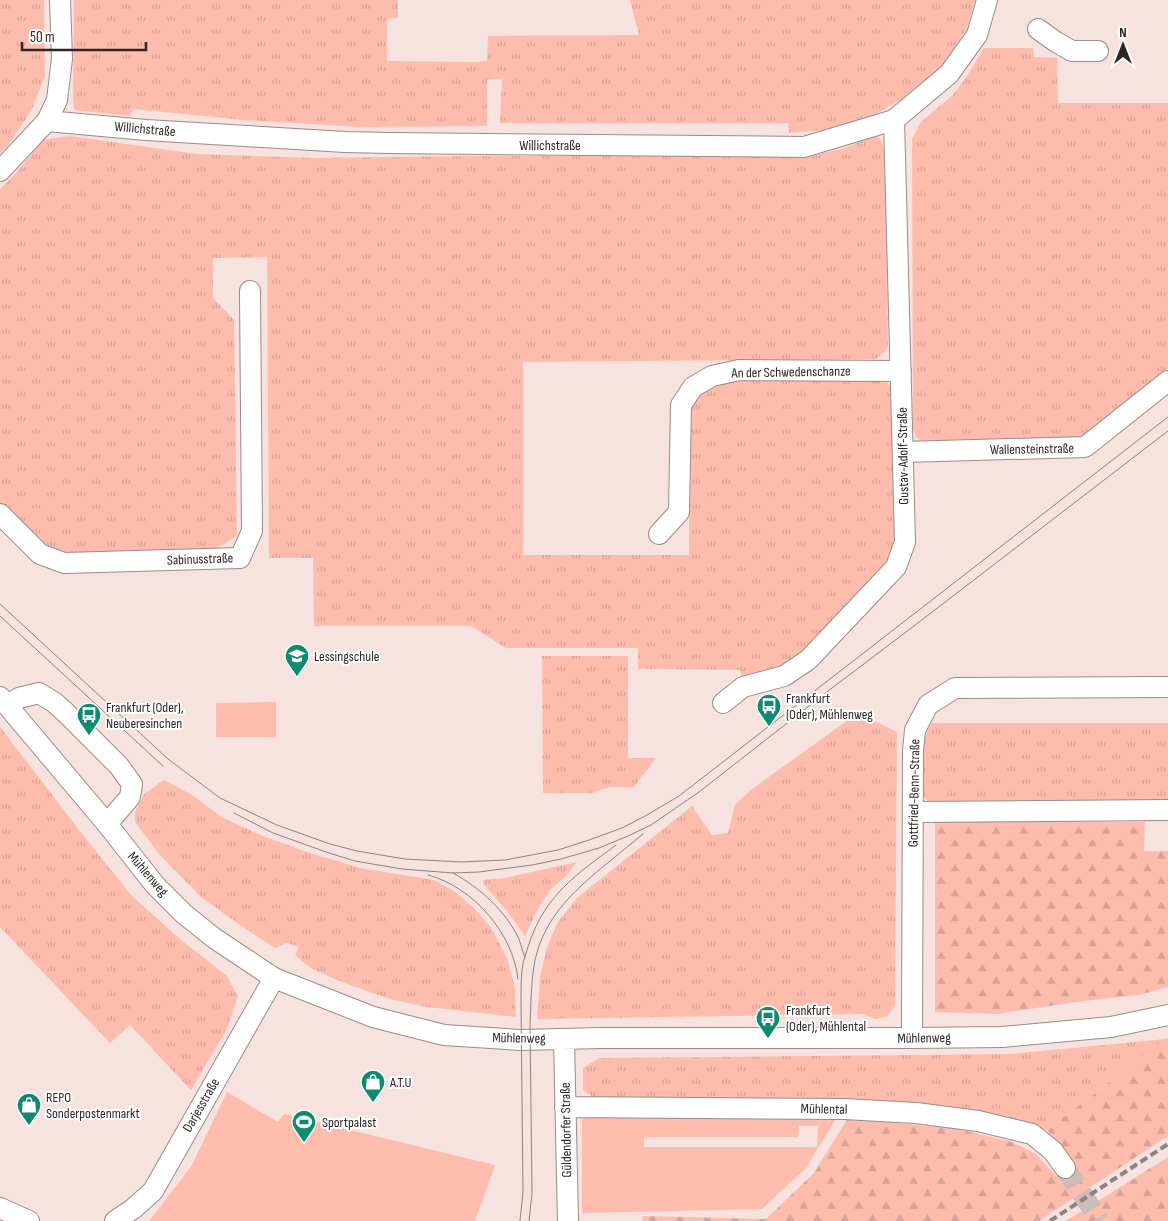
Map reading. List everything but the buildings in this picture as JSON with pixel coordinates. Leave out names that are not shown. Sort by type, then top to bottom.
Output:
[{"type":"street","points":[[0,171],[47,121],[57,100],[62,59],[60,0]]},
{"type":"street","name":"Willichstraße","points":[[47,121],[166,132],[381,143],[804,147],[894,120],[949,74],[977,35],[987,0]]},
{"type":"street","points":[[1038,29],[1072,51],[1098,51]]},
{"type":"street","name":"Gustav-Adolf-Straße","points":[[723,703],[743,687],[784,676],[808,660],[896,568],[905,542],[894,120]]},
{"type":"street","name":"Sabinusstraße","points":[[0,514],[40,554],[64,563],[240,558],[252,532],[250,291]]},
{"type":"street","name":"An der Schwedenschanze","points":[[659,534],[679,512],[681,405],[694,387],[712,376],[739,370],[900,371]]},
{"type":"street","name":"Wallensteinstraße","points":[[903,452],[1085,447],[1168,381]]},
{"type":"street","name":"Gottfried-Benn-Straße","points":[[912,1038],[913,751],[915,730],[928,705],[955,688],[1168,687]]},
{"type":"street","points":[[4,701],[39,693],[66,713],[119,766],[132,784],[130,796],[106,824]]},
{"type":"street","name":"Mühlenweg","points":[[4,701],[155,885],[184,914],[214,938],[274,978],[373,1017],[444,1035],[522,1040],[1002,1036],[1112,1027],[1168,1015]]},
{"type":"street","points":[[913,812],[1168,810]]},
{"type":"street","name":"Darjesstraße","points":[[115,1221],[133,1209],[152,1190],[274,978]]},
{"type":"street","name":"Güldendorfer Straße","points":[[564,1039],[568,1221]]},
{"type":"street","name":"Mühlental","points":[[565,1107],[845,1109],[916,1113],[978,1121],[1032,1134],[1053,1151],[1066,1168]]},
{"type":"street","points":[[0,1208],[29,1221]]},
{"type":"green space","points":[[0,0],[44,0],[45,76],[32,109],[7,147],[0,153]]},
{"type":"green space","points":[[74,0],[398,0],[398,18],[387,19],[387,61],[475,62],[487,61],[488,36],[639,35],[630,0],[975,0],[967,28],[941,68],[913,93],[876,114],[825,130],[789,133],[788,123],[500,123],[502,78],[487,80],[487,126],[359,127],[244,120],[133,109],[130,116],[74,110]]},
{"type":"green space","points":[[984,48],[1033,48],[1034,57],[1057,58],[1058,103],[1168,103],[1168,368],[1090,432],[1074,441],[923,442],[917,438],[913,430],[912,139],[921,122],[953,95]]},
{"type":"green space","points":[[69,136],[197,154],[317,158],[811,156],[845,148],[873,136],[880,138],[886,153],[888,348],[876,359],[523,362],[523,555],[689,555],[689,409],[699,396],[716,383],[732,379],[884,378],[893,390],[896,552],[808,649],[774,672],[743,680],[740,670],[638,669],[638,648],[506,648],[471,626],[314,626],[313,558],[269,558],[267,257],[213,258],[213,298],[234,320],[237,536],[209,552],[66,555],[46,549],[0,504],[0,189],[43,140]]},
{"type":"green space","points":[[542,656],[628,656],[628,758],[656,758],[634,787],[610,787],[592,793],[543,793]]},
{"type":"green space","points":[[276,702],[276,737],[216,737],[216,703]]},
{"type":"green space","points":[[858,713],[897,732],[895,1004],[888,1016],[876,1019],[862,1014],[537,1019],[540,977],[547,947],[558,922],[577,898],[692,806],[712,835],[728,833],[735,805],[752,789]]},
{"type":"green space","points":[[932,723],[1168,723],[1168,805],[929,802],[922,795],[922,758],[925,739]]},
{"type":"green space","points":[[0,727],[131,895],[181,940],[226,975],[238,996],[227,1029],[191,1090],[130,1025],[110,1043],[0,927]]},
{"type":"green space","points":[[164,780],[192,795],[223,818],[263,836],[360,868],[434,880],[454,891],[474,908],[492,929],[507,958],[515,988],[516,1017],[427,1007],[390,999],[312,969],[295,955],[299,947],[287,943],[275,948],[243,927],[201,897],[160,855],[135,822],[135,812],[144,794]]},
{"type":"green space","points":[[935,822],[1145,822],[1144,851],[1168,851],[1168,987],[1143,994],[997,1014],[935,1012]]},
{"type":"green space","points":[[577,862],[566,876],[550,890],[536,912],[525,936],[484,885],[483,880],[505,878]]},
{"type":"green space","points":[[1168,1038],[1168,1136],[1039,1221],[642,1221],[643,1216],[766,1219],[814,1173],[848,1118],[958,1129],[1012,1142],[1036,1154],[1056,1176],[1074,1165],[1047,1130]]},
{"type":"green space","points":[[1165,1039],[1047,1130],[978,1116],[602,1103],[583,1090],[583,1068],[599,1058],[1012,1054]]},
{"type":"green space","name":"Sportpalast","points":[[227,1092],[278,1122],[284,1114],[495,1165],[475,1221],[149,1221],[191,1167]]},
{"type":"green space","points":[[582,1112],[839,1114],[805,1169],[762,1209],[582,1213]],"holes":[[[799,1126],[818,1126],[817,1147],[644,1147],[644,1137],[798,1137]]]},
{"type":"green space","points":[[1168,1157],[1168,1221],[1066,1221],[1074,1216]]},
{"type":"tunnel","points":[[1065,1168],[1100,1221]]},
{"type":"tram line","points":[[0,604],[168,759],[220,798],[277,825],[330,844],[357,851],[405,859],[461,862],[505,860],[558,850],[622,828],[679,796],[1168,417]]},
{"type":"tram line","points":[[234,813],[273,833],[329,853],[355,861],[402,869],[453,873],[479,872],[532,865],[599,848],[651,825],[699,792],[1168,431]]},
{"type":"tram line","points":[[0,616],[163,766]]},
{"type":"tram line","points":[[529,1221],[532,1193],[530,1025],[535,960],[546,929],[574,892],[643,834]]},
{"type":"tram line","points":[[520,1221],[523,1192],[521,993],[524,960],[536,927],[553,899],[576,876],[616,845]]},
{"type":"tram line","points":[[453,873],[482,893],[499,909],[519,939],[525,958]]},
{"type":"tram line","points":[[428,875],[445,881],[460,890],[488,914],[508,945],[515,962],[518,979]]},
{"type":"railway","points":[[1050,1221],[1168,1144]]},
{"type":"place","name":"Lessingschule","points":[[297,677]]},
{"type":"place","name":"Frankfurt (Oder), Mühlenweg","points":[[769,727]]},
{"type":"place","name":"Frankfurt (Oder), Neuberesinchen","points":[[89,736]]},
{"type":"place","name":"Frankfurt (Oder), Mühlental","points":[[768,1039]]},
{"type":"place","name":"A.T.U","points":[[373,1103]]},
{"type":"place","name":"REPO Sonderpostenmarkt","points":[[29,1126]]},
{"type":"place","name":"Sportpalast","points":[[304,1143]]}]
